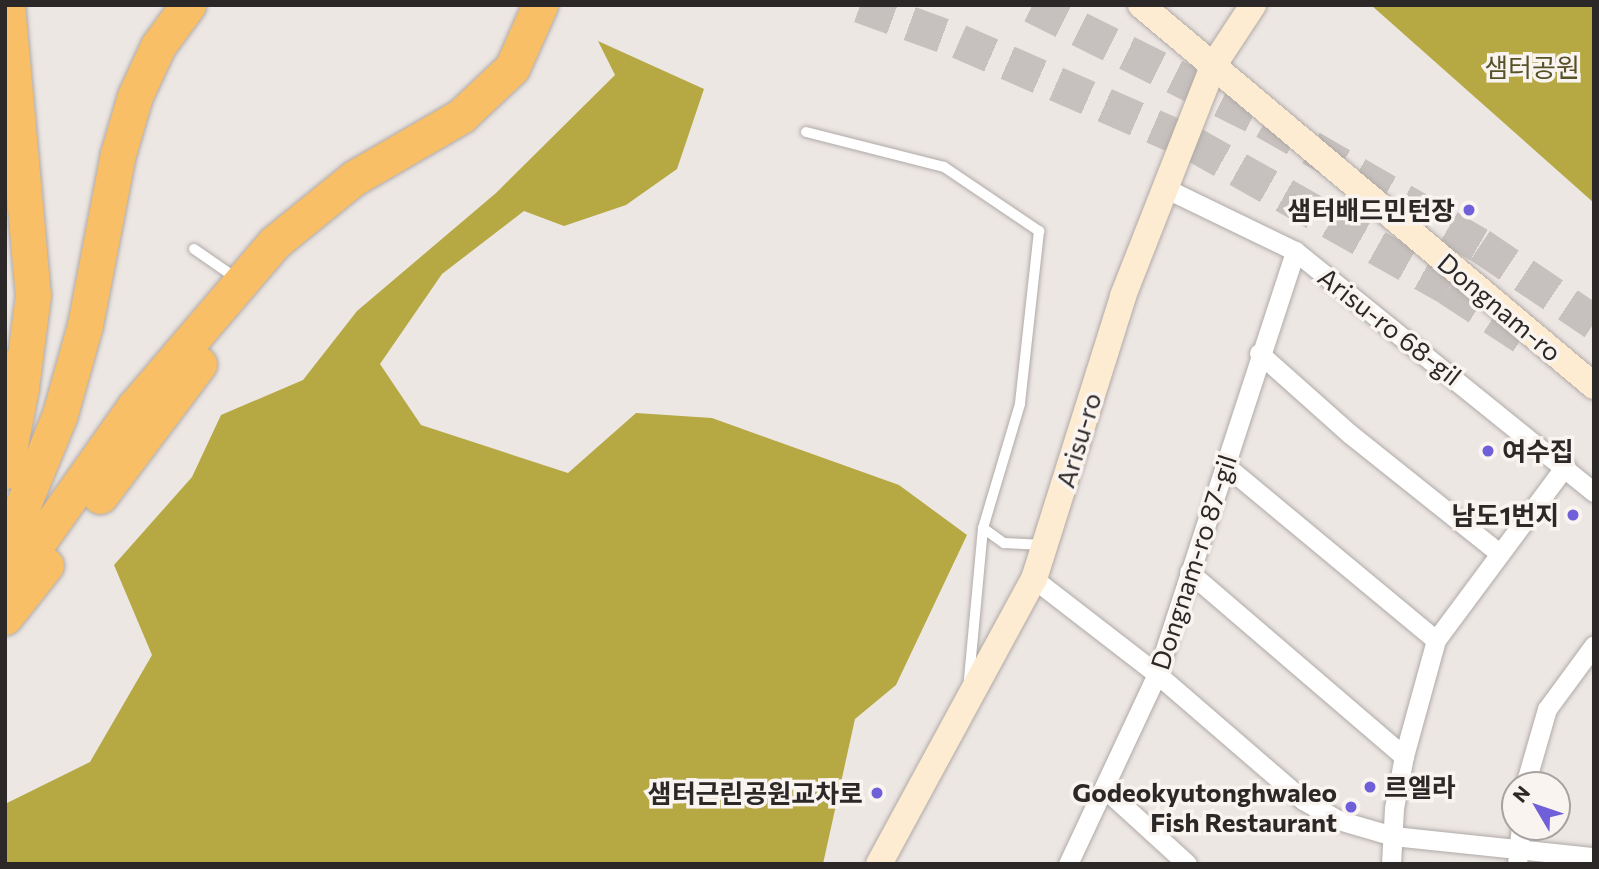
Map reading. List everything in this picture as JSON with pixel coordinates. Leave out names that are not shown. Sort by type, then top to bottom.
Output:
[{"type":"highway","points":[[5,471],[21,388],[33,295],[7,5]]},
{"type":"highway","points":[[5,549],[60,414],[85,326],[118,154],[135,96],[158,46],[187,5]]},
{"type":"highway","points":[[5,581],[35,547],[135,406],[274,243],[354,178],[461,116],[512,68],[540,5]]},
{"type":"highway","points":[[7,245],[21,388]]},
{"type":"highway","points":[[5,617],[206,355],[240,281]]},
{"type":"main road","name":"Dongnam-ro","points":[[1141,5],[1594,386]]},
{"type":"main road","name":"Arisu-ro","points":[[879,864],[1034,579],[1123,296],[1167,190],[1213,66],[1253,5]]},
{"type":"street","name":"Arisu-ro 68-gil","points":[[1167,190],[1295,251],[1594,492]]},
{"type":"street","name":"Dongnam-ro 87-gil","points":[[1068,864],[1157,674],[1259,353],[1295,251]]},
{"type":"street","points":[[1259,353],[1350,434],[1498,552]]},
{"type":"street","points":[[1225,465],[1437,640]]},
{"type":"street","points":[[1391,864],[1404,756],[1437,640],[1498,552],[1565,466]]},
{"type":"street","points":[[1189,572],[1404,756]]},
{"type":"street","points":[[1034,579],[1157,674],[1303,800],[1338,820],[1393,836],[1519,846],[1594,858]]},
{"type":"street","points":[[1529,771],[1547,709],[1594,645]]},
{"type":"street","points":[[1105,789],[1187,864]]},
{"type":"lane","points":[[806,132],[944,167],[1039,231],[1020,404],[983,528],[966,702]]},
{"type":"lane","points":[[194,249],[240,281]]},
{"type":"lane","points":[[983,528],[1004,543],[1045,545]]},
{"type":"green space","name":"샘터공원","points":[[1371,5],[1594,5],[1594,203]]},
{"type":"green space","points":[[598,41],[704,89],[677,169],[626,205],[564,226],[524,211],[442,274],[380,364],[421,425],[568,473],[636,413],[712,418],[899,485],[967,535],[896,685],[855,719],[823,864],[5,864],[5,804],[90,762],[152,655],[114,565],[192,477],[221,415],[303,380],[357,311],[496,193],[615,75]]},
{"type":"tunnel","points":[[860,5],[959,41],[1192,143],[1449,288],[1525,338]]},
{"type":"tunnel","points":[[1032,5],[1265,121],[1480,245],[1594,322]]},
{"type":"place","name":"샘터배드민턴장","points":[[1469,210]]},
{"type":"place","name":"여수집","points":[[1488,451]]},
{"type":"place","name":"남도1번지","points":[[1573,515]]},
{"type":"place","name":"르엘라","points":[[1370,787]]},
{"type":"place","name":"샘터근린공원교차로","points":[[877,793]]},
{"type":"place","name":"Godeokyutonghwaleo Fish Restaurant","points":[[1351,807]]}]
